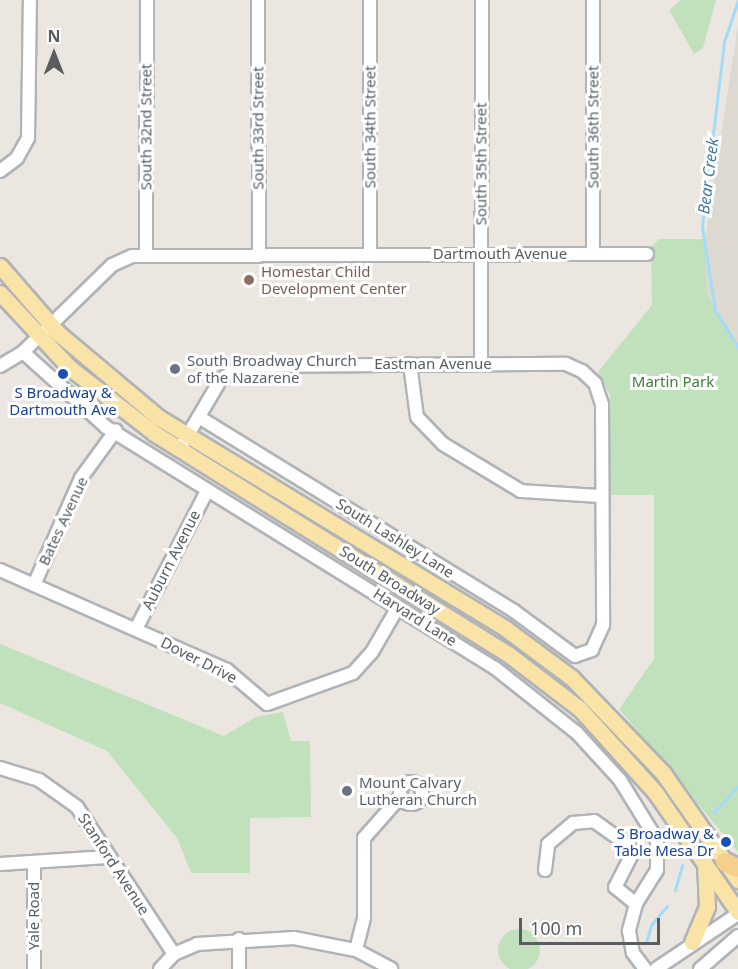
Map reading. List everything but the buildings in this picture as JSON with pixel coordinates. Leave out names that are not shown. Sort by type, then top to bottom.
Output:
[{"type":"main road","name":"South Broadway","points":[[0,266],[49,324],[110,380],[188,436],[506,629],[572,678],[646,753],[732,865],[738,880]]},
{"type":"main road","name":"South Broadway","points":[[0,293],[38,336],[106,398],[179,450],[550,685],[627,756],[705,860],[738,913]]},
{"type":"main road","points":[[692,942],[707,907],[705,860]]},
{"type":"street","points":[[0,171],[17,158],[28,138],[30,0]]},
{"type":"street","name":"South 32nd Street","points":[[146,255],[147,0]]},
{"type":"street","name":"South 33rd Street","points":[[258,0],[259,256]]},
{"type":"street","name":"South 34th Street","points":[[370,0],[370,255]]},
{"type":"street","name":"South 35th Street","points":[[482,0],[482,363]]},
{"type":"street","name":"South 36th Street","points":[[593,0],[593,253]]},
{"type":"street","name":"Dartmouth Avenue","points":[[0,366],[23,352],[49,324],[112,265],[146,255],[647,254]]},
{"type":"street","name":"Harvard Lane","points":[[23,352],[67,396],[207,491],[398,607],[538,700],[620,780],[647,817],[658,851],[657,870],[636,904],[630,942],[645,969]]},
{"type":"street","points":[[410,363],[417,417],[443,444],[521,491],[601,496]]},
{"type":"street","name":"Eastman Avenue","points":[[179,450],[221,379],[242,366],[410,363],[566,364],[595,383],[602,404],[601,496]]},
{"type":"street","name":"South Lashley Lane","points":[[199,417],[514,611],[575,656],[590,653],[603,625],[601,496]]},
{"type":"street","name":"Bates Avenue","points":[[33,585],[81,478],[117,430]]},
{"type":"street","name":"Auburn Avenue","points":[[136,629],[207,491]]},
{"type":"street","name":"Dover Drive","points":[[0,570],[227,670],[267,704],[353,673],[398,607]]},
{"type":"street","name":"Stanford Avenue","points":[[0,768],[63,795],[91,825],[107,857],[174,954]]},
{"type":"street","points":[[356,950],[364,917],[364,838],[401,796]]},
{"type":"street","points":[[544,870],[543,860],[554,839],[573,823],[594,821],[629,846],[631,856],[615,887],[636,904]]},
{"type":"street","points":[[0,864],[34,864],[107,857]]},
{"type":"street","name":"Yale Road","points":[[34,864],[34,969]]},
{"type":"street","points":[[656,969],[692,942],[738,913]]},
{"type":"street","points":[[700,969],[738,936]]},
{"type":"street","points":[[160,969],[174,954],[196,944],[239,939],[294,938],[356,950],[392,969]]},
{"type":"street","points":[[239,939],[239,969]]},
{"type":"shaded area","points":[[738,25],[738,348],[707,294],[705,239]]},
{"type":"green space","points":[[681,0],[716,0],[703,48],[694,54],[669,10]]},
{"type":"green space","name":"Martin Park","points":[[659,239],[705,239],[707,294],[738,349],[738,852],[619,709],[654,659],[654,495],[610,495],[610,395],[598,372],[652,305],[651,247]]},
{"type":"green space","points":[[0,644],[224,736],[256,717],[283,712],[291,741],[310,741],[311,817],[250,818],[250,873],[191,873],[177,838],[107,751],[0,703]]},
{"type":"green space","points":[[519,929],[527,930],[534,935],[539,942],[539,958],[534,965],[527,970],[519,971],[511,970],[504,965],[499,958],[498,950],[499,942],[504,935],[511,930]]},
{"type":"waterway","name":"Bear Creek","points":[[738,0],[724,42],[702,227],[715,310],[738,347]]},
{"type":"waterway","name":"Bear Creek","points":[[713,813],[738,786]]},
{"type":"waterway","name":"Bear Creek","points":[[675,890],[682,865]]},
{"type":"waterway","name":"Bear Creek","points":[[646,943],[651,925],[667,906]]},
{"type":"place","name":"Homestar Child Development Center","points":[[249,280]]},
{"type":"place","name":"South Broadway Church of the Nazarene","points":[[175,369]]},
{"type":"place","name":"S Broadway & Dartmouth Ave","points":[[63,374]]},
{"type":"place","name":"Mount Calvary Lutheran Church","points":[[347,791]]},
{"type":"place","name":"S Broadway & Table Mesa Dr","points":[[726,842]]}]
